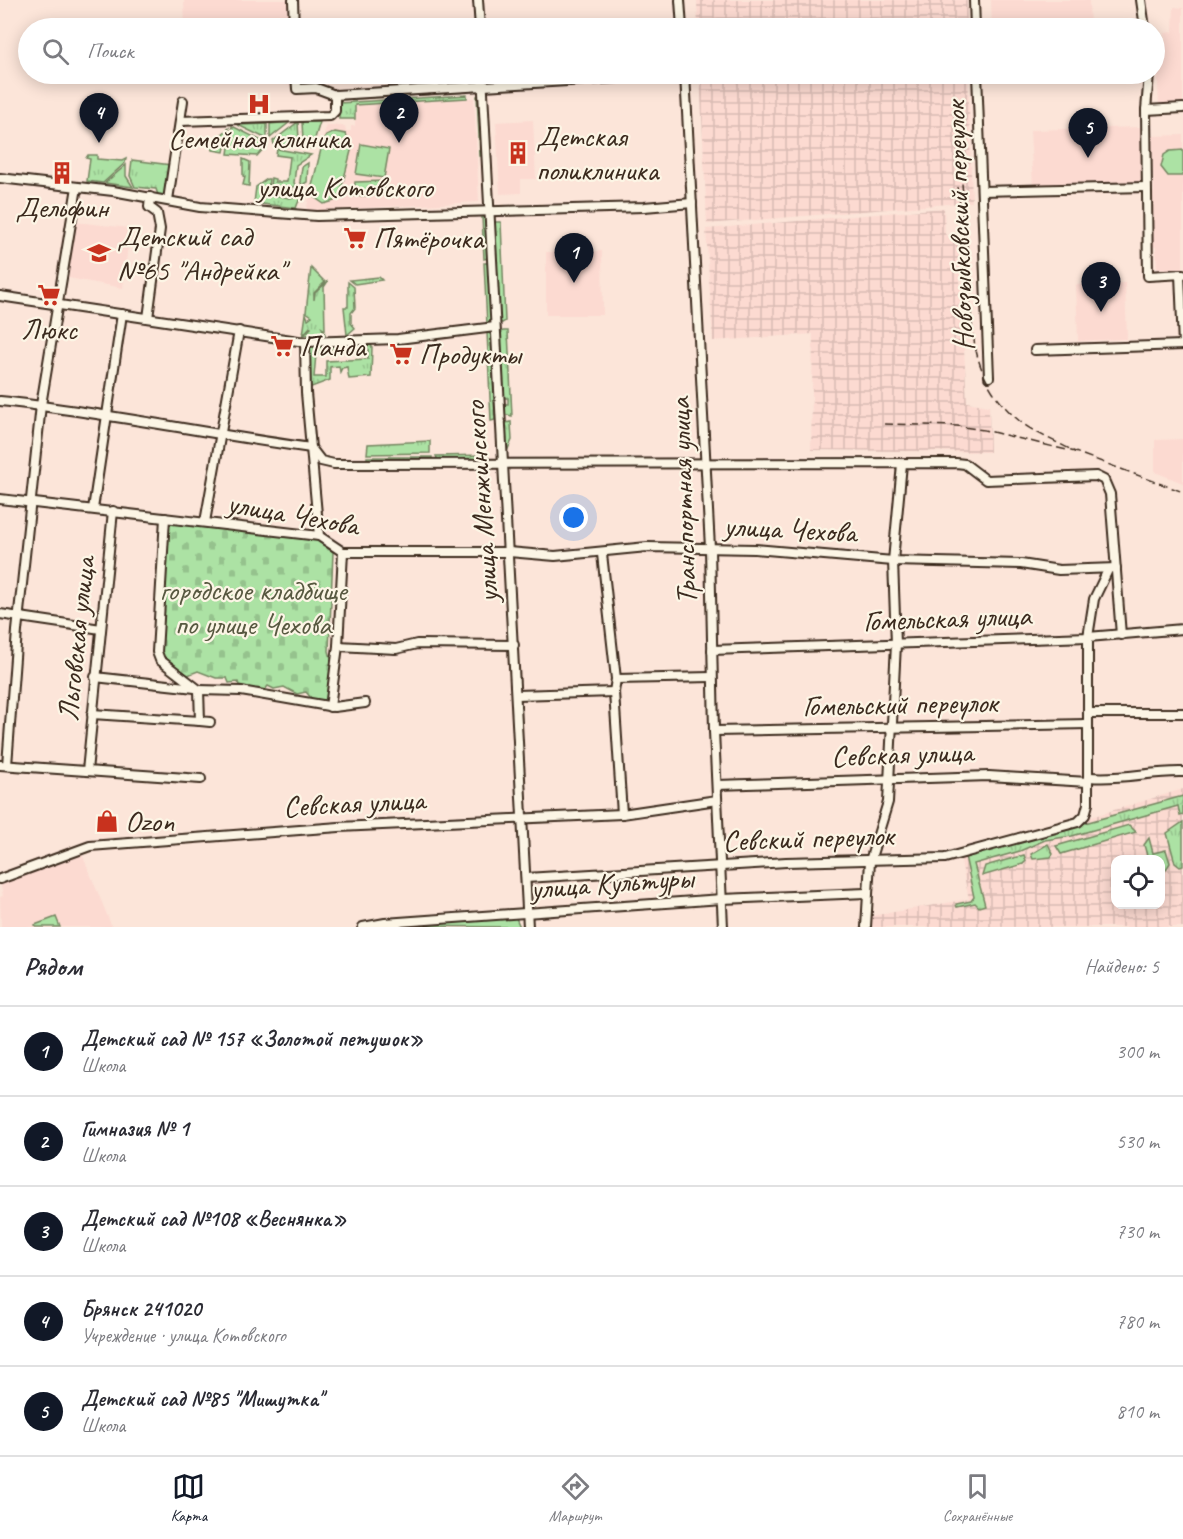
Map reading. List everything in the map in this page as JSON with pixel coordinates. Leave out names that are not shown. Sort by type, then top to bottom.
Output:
[{"type":"street","points":[[293,0],[294,18]]},
{"type":"street","points":[[478,0],[479,18]]},
{"type":"street","points":[[680,0],[681,18]]},
{"type":"street","points":[[974,0],[975,18]]},
{"type":"street","points":[[1141,0],[1144,18]]},
{"type":"street","points":[[297,84],[297,89],[316,88],[334,95],[517,84]]},
{"type":"street","name":"Транспортная улица","points":[[686,84],[710,548],[712,677],[723,927]]},
{"type":"street","name":"Новозыбковский переулок","points":[[977,84],[989,378]]},
{"type":"street","points":[[1035,350],[1183,345],[1181,274],[1148,276],[1146,110],[1148,84]]},
{"type":"street","name":"улица Менжинского","points":[[483,86],[528,927]]},
{"type":"street","points":[[180,121],[330,116],[335,111],[334,95]]},
{"type":"street","points":[[168,200],[183,101]]},
{"type":"street","points":[[1146,110],[1183,108]]},
{"type":"street","name":"улица Котовского","points":[[0,178],[150,197],[200,207],[317,216],[692,204]]},
{"type":"street","points":[[77,187],[41,405],[3,765],[201,778]]},
{"type":"street","points":[[982,191],[1146,187]]},
{"type":"street","points":[[148,318],[160,229],[157,213],[149,207],[150,197]]},
{"type":"street","points":[[0,296],[305,342],[398,339],[495,327]]},
{"type":"street","points":[[93,509],[122,314]]},
{"type":"street","points":[[205,522],[239,331]]},
{"type":"street","points":[[305,342],[310,447],[319,536]]},
{"type":"street","points":[[0,402],[41,405],[221,436],[310,447],[321,461],[334,464],[956,463],[965,464],[986,480],[1096,476],[1104,480],[1110,494],[1112,569],[1121,635]]},
{"type":"street","points":[[866,927],[866,893],[872,867],[870,861],[888,802],[887,779],[896,644],[893,561],[902,464]]},
{"type":"street","name":"улица Чехова","points":[[0,499],[319,536],[343,552],[508,552],[555,556],[602,554],[647,547],[710,548],[755,549],[893,561],[1021,564],[1059,570],[1112,569]]},
{"type":"street","name":"Льговская улица","points":[[87,771],[113,511]]},
{"type":"street","points":[[165,518],[157,652],[160,660],[197,689],[200,721]]},
{"type":"street","points":[[330,707],[339,646],[343,552]]},
{"type":"street","points":[[602,554],[616,679],[614,692],[622,814]]},
{"type":"street","points":[[1089,780],[1088,636],[1094,599],[1112,569]]},
{"type":"street","points":[[0,614],[101,629]]},
{"type":"street","name":"Гомельская улица","points":[[712,650],[1121,635],[1183,629]]},
{"type":"street","points":[[339,646],[396,649],[417,644],[514,645]]},
{"type":"street","points":[[95,677],[241,692],[330,707],[365,703]]},
{"type":"street","points":[[616,679],[712,677]]},
{"type":"street","points":[[517,695],[614,692]]},
{"type":"street","points":[[1089,713],[1183,713]]},
{"type":"street","points":[[92,714],[210,722]]},
{"type":"street","name":"Гомельский переулок","points":[[714,731],[1088,724]]},
{"type":"street","name":"Севская улица","points":[[717,785],[989,776],[1089,780],[1109,779],[1131,774],[1183,772]]},
{"type":"street","name":"Севский переулок","points":[[526,878],[720,865],[945,858],[1078,822],[1085,815],[1088,804],[1089,780]]},
{"type":"street","name":"Севская улица","points":[[0,879],[90,846],[339,827],[622,814],[717,800]]},
{"type":"street","name":"улица Культуры","points":[[363,927],[385,923],[527,913],[866,893]]},
{"type":"shaded area","points":[[184,0],[289,0],[290,18],[185,18]]},
{"type":"shaded area","points":[[697,0],[967,0],[967,18],[698,18]]},
{"type":"shaded area","points":[[991,0],[1089,0],[1090,18],[992,18]]},
{"type":"shaded area","points":[[1174,7],[1183,8],[1183,104],[1159,106],[1158,84],[1165,84],[1165,33],[1173,32]]},
{"type":"shaded area","points":[[700,84],[968,84],[972,202],[707,224]]},
{"type":"shaded area","points":[[474,98],[479,202],[306,211],[326,125],[345,126],[346,131],[351,131],[351,126],[355,126],[355,105]]},
{"type":"shaded area","points":[[533,120],[536,179],[521,179],[521,193],[500,194],[496,122]]},
{"type":"shaded area","points":[[1142,127],[1144,185],[1033,188],[1030,130]]},
{"type":"shaded area","points":[[1183,135],[1183,270],[1157,268],[1156,247],[1151,246],[1148,197],[1154,192],[1151,136]]},
{"type":"shaded area","points":[[944,208],[945,234],[958,244],[967,402],[989,406],[990,452],[811,450],[813,334],[713,341],[706,229]]},
{"type":"shaded area","name":"Детский сад №65 \"Андрейка\"","points":[[75,222],[130,228],[123,288],[68,278]]},
{"type":"shaded area","points":[[602,251],[603,315],[546,315],[546,252]]},
{"type":"shaded area","points":[[1125,283],[1127,339],[1078,341],[1076,285]]},
{"type":"shaded area","points":[[1183,439],[1183,483],[1155,472],[1155,440]]},
{"type":"shaded area","points":[[1183,789],[1183,927],[871,927],[871,916],[969,899],[960,857]]},
{"type":"shaded area","points":[[70,854],[72,858],[82,854],[112,927],[1,927],[0,897],[3,896],[0,882]]},
{"type":"green space","points":[[466,89],[467,92],[339,100],[342,98]]},
{"type":"green space","points":[[467,95],[467,98],[355,105],[355,119],[339,119],[339,103]]},
{"type":"green space","points":[[480,95],[483,156],[480,156],[477,96]]},
{"type":"green space","points":[[290,122],[270,138],[270,124]]},
{"type":"green space","points":[[298,122],[299,140],[303,140],[302,122],[320,122],[312,148],[274,144],[273,141]]},
{"type":"green space","points":[[267,124],[267,139],[238,125]]},
{"type":"green space","points":[[232,126],[267,145],[257,156],[228,154]]},
{"type":"green space","points":[[229,128],[224,152],[213,150],[210,145]]},
{"type":"green space","points":[[335,132],[346,134],[352,147],[340,194],[334,201],[324,204],[314,197],[312,186],[323,141],[326,136]]},
{"type":"green space","points":[[361,144],[389,149],[384,178],[356,174]]},
{"type":"green space","points":[[277,149],[311,155],[296,165],[294,183],[302,193],[296,208],[254,203],[256,187],[267,179],[269,179],[268,187],[264,187],[267,188],[262,199],[269,194],[295,197],[292,196],[296,187],[270,187],[271,178],[275,179],[275,182],[287,182],[290,157],[276,155]]},
{"type":"green space","points":[[1183,150],[1183,176],[1168,176],[1161,167],[1164,155],[1170,151]]},
{"type":"green space","points":[[88,155],[97,155],[97,159],[122,161],[126,159],[125,163],[103,183],[87,181],[90,159],[86,158]]},
{"type":"green space","points":[[243,159],[250,162],[249,186],[243,185],[245,177],[243,176]]},
{"type":"green space","points":[[132,160],[171,165],[165,195],[158,195],[156,189],[135,187],[130,176]]},
{"type":"green space","points":[[308,163],[307,182],[302,185],[300,181],[302,167]]},
{"type":"green space","points":[[126,165],[126,176],[133,187],[105,183]]},
{"type":"green space","points":[[385,181],[386,195],[354,196],[355,182]]},
{"type":"green space","points":[[486,216],[488,258],[484,259],[482,217]]},
{"type":"green space","points":[[494,222],[501,222],[505,321],[502,323],[499,321]]},
{"type":"green space","points":[[484,263],[488,263],[491,320],[487,325]]},
{"type":"green space","points":[[311,268],[325,282],[314,293],[314,300],[315,293],[328,281],[324,287],[325,330],[322,328],[325,334],[304,335],[310,327],[303,335],[306,314],[308,319],[312,316],[306,312]]},
{"type":"green space","points":[[379,277],[382,280],[355,284],[350,280]]},
{"type":"green space","points":[[348,282],[354,287],[355,308],[351,313],[351,323],[355,328],[347,335],[344,307],[348,307]]},
{"type":"green space","points":[[508,331],[512,416],[503,414],[503,404],[508,404],[508,398],[502,398],[500,334]]},
{"type":"green space","points":[[487,332],[491,335],[495,420],[491,421]]},
{"type":"green space","points":[[369,342],[372,347],[371,377],[349,379],[347,367],[342,368],[340,372],[339,366],[330,367],[330,380],[309,388],[310,345]],"holes":[[[368,348],[368,359],[326,361],[326,377],[314,377],[316,354],[324,354],[329,349]]]},
{"type":"green space","points":[[511,422],[512,440],[508,449],[505,445],[505,423]]},
{"type":"green space","points":[[430,441],[430,453],[367,454],[368,444]]},
{"type":"green space","points":[[486,455],[488,458],[485,459],[438,460],[436,456]]},
{"type":"green space","points":[[367,457],[432,457],[432,459],[367,462]]},
{"type":"green space","name":"городское кладбище по улице Чехова","points":[[166,519],[315,539],[333,552],[329,651],[332,662],[326,703],[313,700],[306,692],[297,694],[284,687],[274,689],[268,686],[264,691],[239,685],[238,682],[229,683],[227,678],[216,678],[198,671],[188,675],[159,653]]},
{"type":"green space","points":[[1183,796],[1183,815],[1180,816],[1178,806],[1072,836],[1045,840],[1020,851],[974,864],[985,905],[979,907],[975,903],[957,907],[956,904],[971,901],[974,897],[965,856]]},
{"type":"green space","points":[[1183,822],[1183,866],[1180,867],[1175,863],[1167,833]]},
{"type":"green space","points":[[1129,825],[1136,832],[1061,854],[1056,846]]},
{"type":"green space","points":[[1149,838],[1153,853],[1166,850],[1170,863],[1165,871],[1165,855],[1147,855],[1144,845]]},
{"type":"green space","points":[[1048,844],[1053,854],[1051,857],[1033,859],[1031,854]]},
{"type":"green space","points":[[1024,855],[1026,861],[1023,864],[982,876],[985,866]]},
{"type":"green space","points":[[56,917],[60,927],[36,927],[35,925]]},
{"type":"green space","points":[[516,918],[520,927],[391,926]]},
{"type":"railway","points":[[961,170],[963,196]]},
{"type":"railway","points":[[957,187],[967,246],[974,342],[989,384],[1002,404],[1022,423],[1075,452]]},
{"type":"railway","points":[[884,424],[957,426],[984,430],[1075,452],[1183,492]]},
{"type":"place","name":"Семейная клиника","points":[[259,104]]},
{"type":"place","name":"Брянск 241020","points":[[99,143]]},
{"type":"place","name":"Гимназия № 1","points":[[399,143]]},
{"type":"place","name":"Детская поликлиника","points":[[518,153]]},
{"type":"place","name":"Детский сад №85 \"Мишутка\"","points":[[1088,158]]},
{"type":"place","name":"Дельфин","points":[[62,173]]},
{"type":"place","name":"Пятёрочка","points":[[355,238]]},
{"type":"place","name":"Детский сад №65 \"Андрейка\"","points":[[99,253]]},
{"type":"place","name":"Детский сад № 157 «Золотой петушок»","points":[[574,283]]},
{"type":"place","name":"Люкс","points":[[49,295]]},
{"type":"place","name":"Детский сад №108 «Веснянка»","points":[[1101,312]]},
{"type":"place","name":"Панда","points":[[282,346]]},
{"type":"place","name":"Продукты","points":[[401,354]]},
{"type":"place","name":"Ozon","points":[[107,821]]}]
